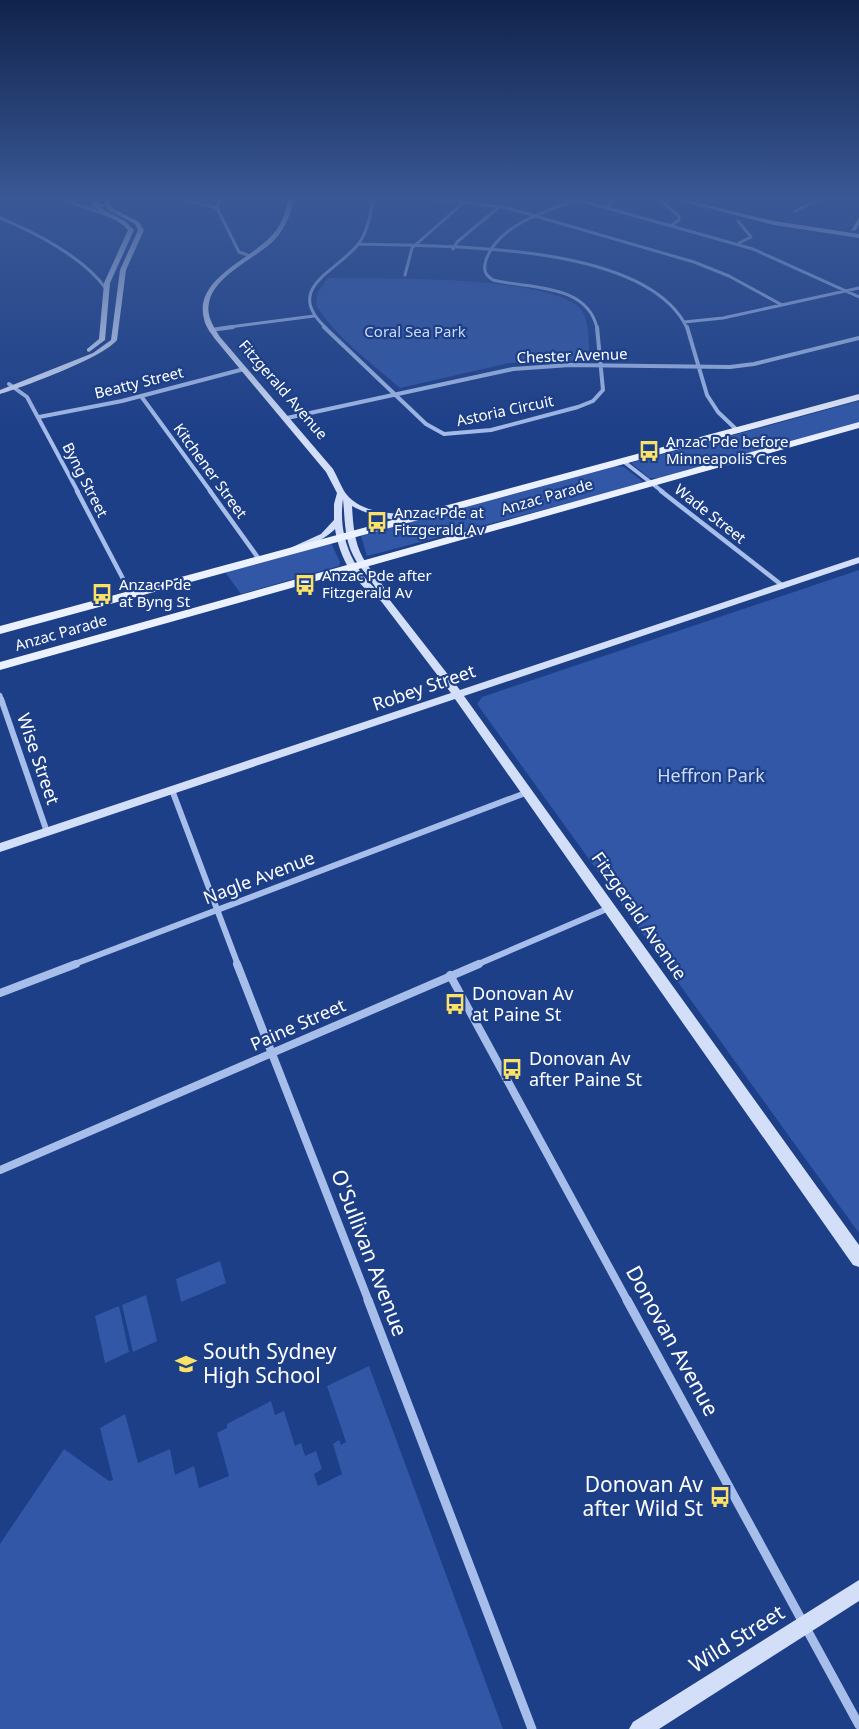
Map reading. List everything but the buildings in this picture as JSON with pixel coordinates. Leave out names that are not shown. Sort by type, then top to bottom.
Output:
[{"type":"main road","name":"Anzac Parade","points":[[0,630],[859,397]]},
{"type":"main road","name":"Anzac Parade","points":[[0,666],[859,425]]},
{"type":"street","points":[[101,280],[106,289]]},
{"type":"street","points":[[0,392],[99,344],[103,335],[106,289],[110,280]]},
{"type":"street","points":[[0,387],[12,386],[95,354],[110,345],[114,340],[122,280]]},
{"type":"street","name":"Fitzgerald Avenue","points":[[220,280],[206,296],[205,316],[211,330],[330,471],[344,496],[345,536]]},
{"type":"street","points":[[211,330],[314,316],[308,301],[313,287],[321,280]]},
{"type":"street","name":"Astoria Circuit","points":[[314,316],[436,432],[454,434],[474,432],[593,401],[603,390],[593,314],[588,308],[561,292],[494,280]]},
{"type":"street","points":[[630,280],[659,294],[677,310],[684,322],[704,391],[712,405],[738,431]]},
{"type":"street","points":[[736,280],[782,305]]},
{"type":"street","points":[[822,280],[859,297]]},
{"type":"street","points":[[684,322],[723,318],[859,288]]},
{"type":"street","name":"Chester Avenue","points":[[287,418],[513,369],[601,365],[698,367],[754,364],[859,338]]},
{"type":"street","name":"Beatty Street","points":[[39,417],[141,396],[244,369]]},
{"type":"street","name":"Byng Street","points":[[12,386],[27,397],[39,417],[131,594]]},
{"type":"street","name":"Kitchener Street","points":[[141,396],[259,560]]},
{"type":"street","name":"Wade Street","points":[[622,461],[783,586]]},
{"type":"street","points":[[344,496],[375,514],[397,518],[422,516]]},
{"type":"street","name":"Fitzgerald Avenue","points":[[344,496],[338,499],[338,521],[357,565],[374,594],[384,599],[459,694],[859,1259]]},
{"type":"street","points":[[271,556],[320,538],[338,521]]},
{"type":"street","name":"Robey Street","points":[[0,848],[859,560]]},
{"type":"street","name":"Wise Street","points":[[0,695],[47,832]]},
{"type":"street","name":"O'Sullivan Avenue","points":[[172,790],[271,1053],[428,1452],[532,1729]]},
{"type":"street","name":"Nagle Avenue","points":[[0,993],[528,792]]},
{"type":"street","name":"Paine Street","points":[[0,1170],[609,908]]},
{"type":"street","name":"Donovan Avenue","points":[[450,975],[859,1725]]},
{"type":"street","name":"Wild Street","points":[[640,1729],[859,1590]]},
{"type":"green space","name":"Coral Sea Park","points":[[327,280],[437,280],[538,290],[566,299],[582,311],[588,328],[590,360],[509,363],[400,388],[344,339],[324,317],[316,305],[318,292]]},
{"type":"green space","points":[[859,401],[859,423],[660,478],[649,478],[631,463]]},
{"type":"green space","points":[[616,466],[624,467],[642,481],[641,484],[367,556],[361,536],[366,534]]},
{"type":"green space","points":[[331,543],[340,562],[339,566],[241,594],[225,572]]},
{"type":"green space","name":"Heffron Park","points":[[859,570],[859,1233],[477,704],[482,697]]},
{"type":"green space","points":[[220,1261],[226,1283],[181,1302],[176,1279]]},
{"type":"green space","points":[[146,1295],[157,1341],[133,1352],[122,1305]]},
{"type":"green space","points":[[119,1306],[129,1352],[105,1363],[95,1316]]},
{"type":"green space","points":[[369,1366],[503,1729],[0,1729],[0,1544],[64,1449],[109,1481],[113,1480],[100,1428],[125,1414],[138,1463],[170,1449],[175,1475],[194,1466],[199,1488],[229,1476],[217,1433],[227,1428],[227,1424],[271,1401],[275,1415],[284,1411],[295,1446],[301,1443],[305,1456],[316,1451],[322,1469],[314,1474],[318,1486],[342,1474],[333,1444],[339,1440],[341,1445],[346,1442],[327,1386]]},
{"type":"place","name":"Anzac Pde before Minneapolis Cres","points":[[649,451]]},
{"type":"place","name":"Anzac Pde at Fitzgerald Av","points":[[377,522]]},
{"type":"place","name":"Anzac Pde after Fitzgerald Av","points":[[305,585]]},
{"type":"place","name":"Anzac Pde at Byng St","points":[[102,594]]},
{"type":"place","name":"Donovan Av at Paine St","points":[[455,1004]]},
{"type":"place","name":"Donovan Av after Paine St","points":[[512,1069]]},
{"type":"place","name":"South Sydney High School","points":[[186,1364]]},
{"type":"place","name":"Donovan Av after Wild St","points":[[720,1497]]}]
